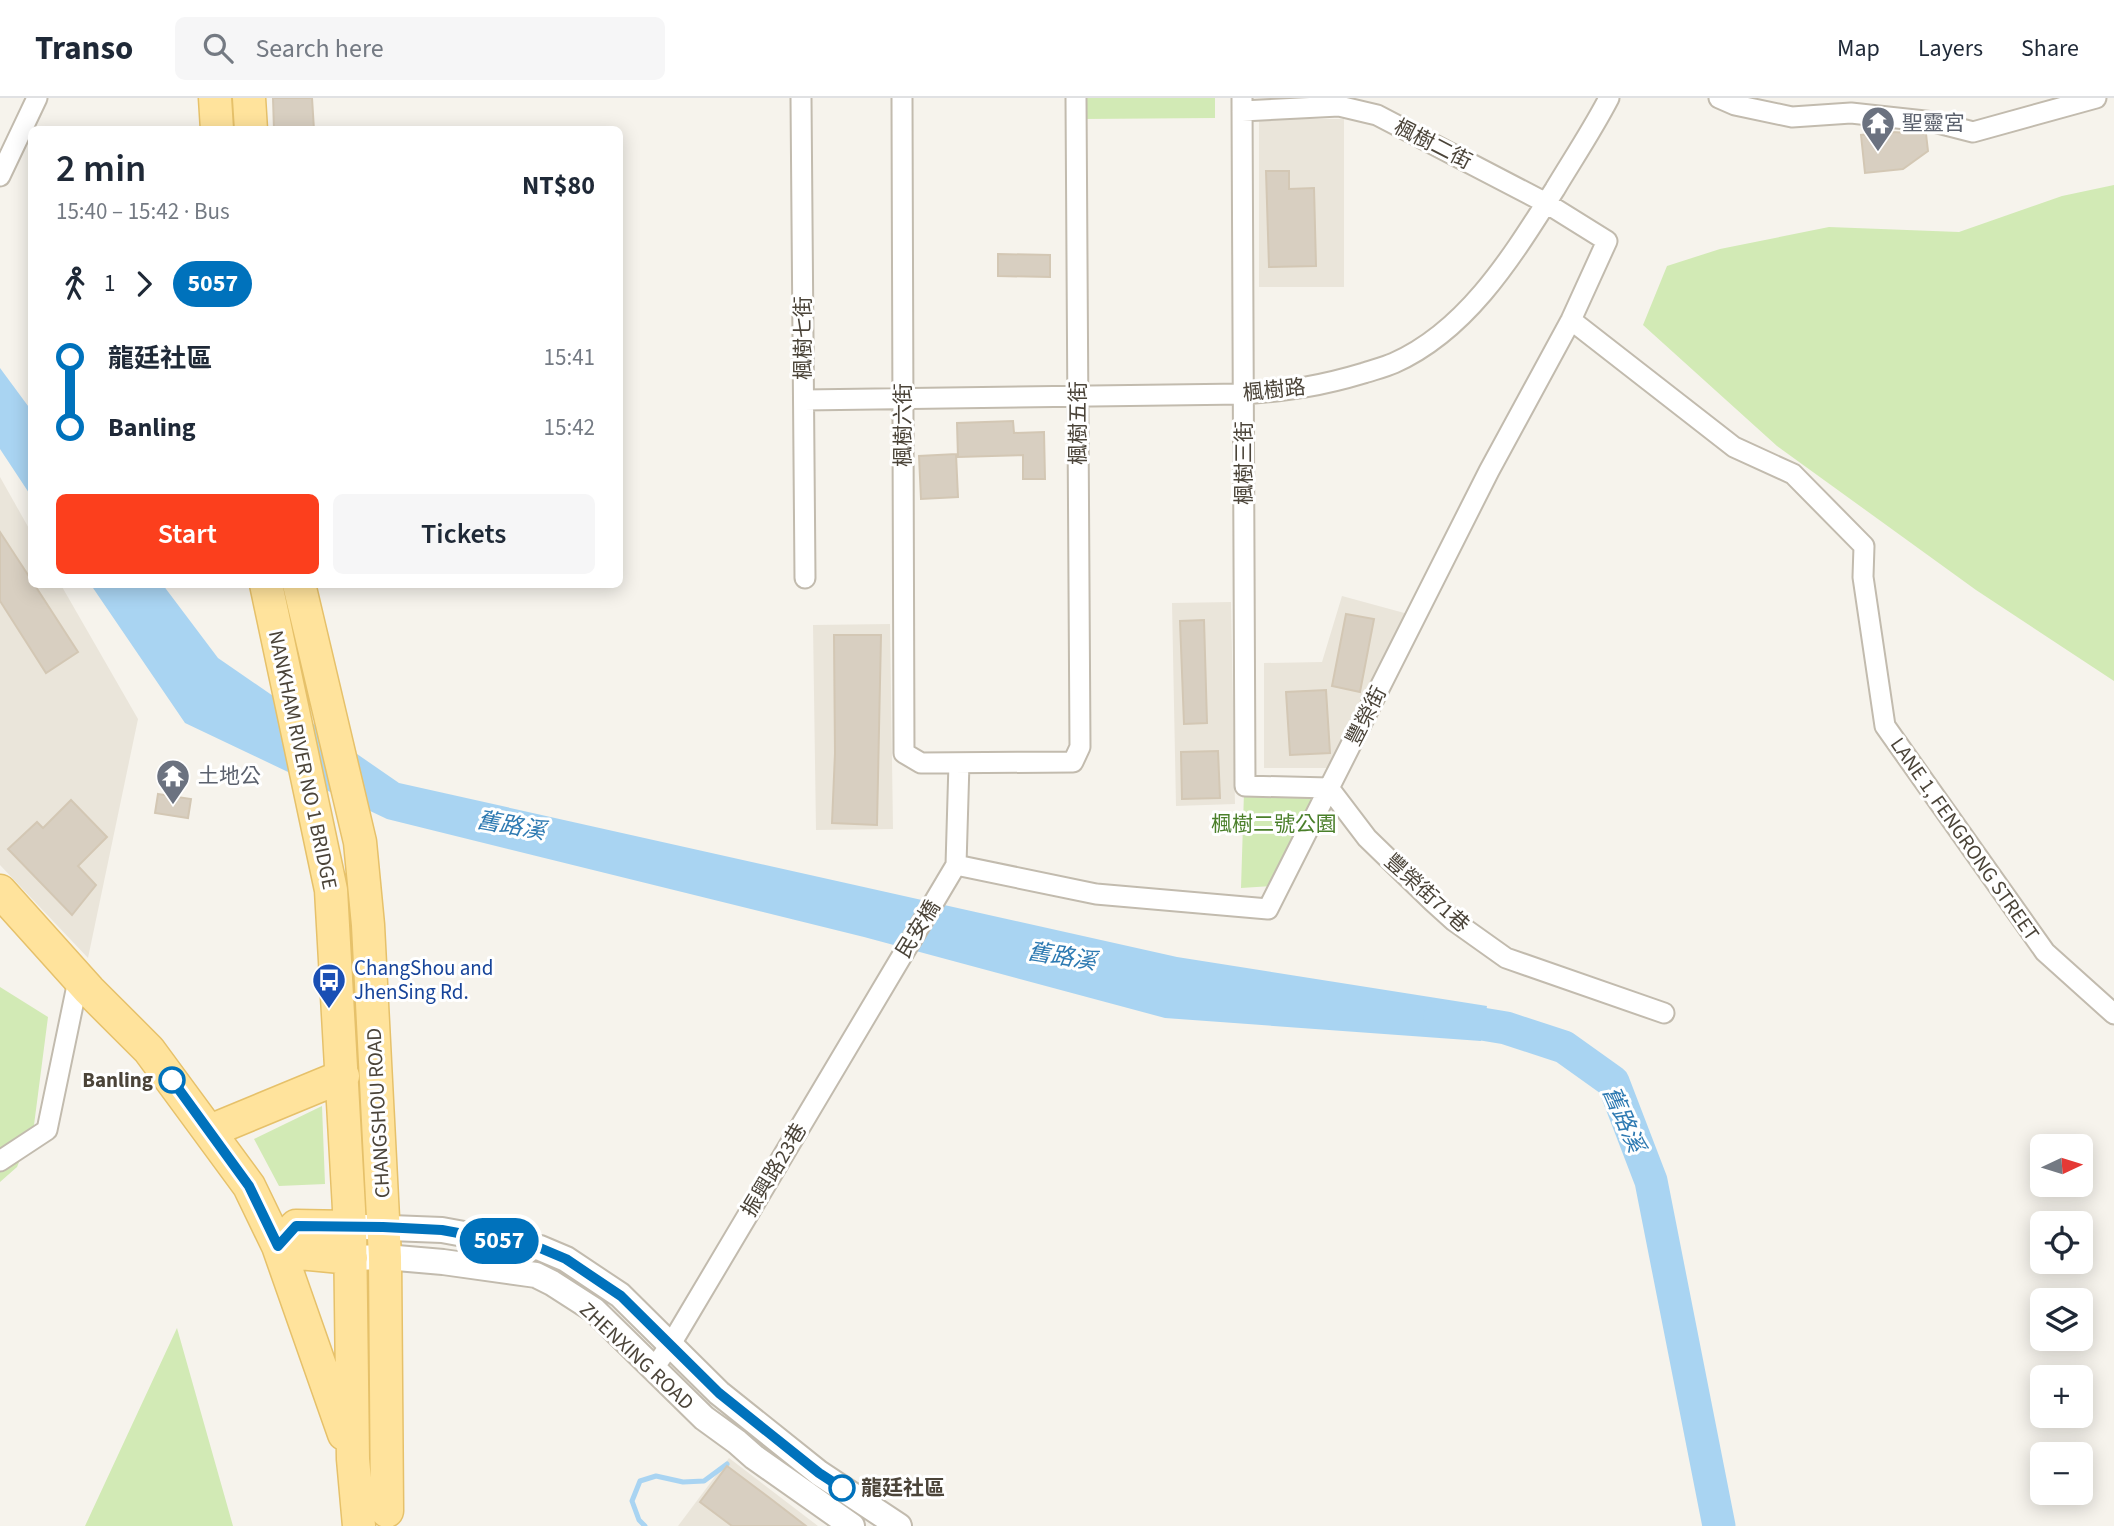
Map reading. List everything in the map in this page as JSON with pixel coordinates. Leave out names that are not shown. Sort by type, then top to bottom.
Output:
[{"type":"main road","points":[[215,98],[217,126]]},
{"type":"main road","points":[[249,98],[251,126]]},
{"type":"main road","name":"NANKHAM RIVER NO 1 BRIDGE","points":[[266,588],[331,890],[335,932]]},
{"type":"main road","name":"NANKHAM RIVER NO 1 BRIDGE","points":[[300,588],[360,842],[368,925]]},
{"type":"main road","points":[[0,891],[89,990],[149,1050],[249,1186],[278,1246],[353,1459],[388,1519]]},
{"type":"main road","name":"CHANGSHOU ROAD","points":[[368,925],[384,1242],[388,1519]]},
{"type":"main road","name":"CHANGSHOU ROAD","points":[[335,932],[351,1242],[353,1459]]},
{"type":"main road","points":[[210,1131],[343,1076]]},
{"type":"main road","points":[[278,1246],[299,1253],[351,1242]]},
{"type":"main road","points":[[353,1459],[359,1526]]},
{"type":"street","points":[[0,176],[37,98]]},
{"type":"street","name":"楓樹七街","points":[[801,98],[805,578]]},
{"type":"street","name":"楓樹六街","points":[[902,98],[904,753],[921,763],[959,763]]},
{"type":"street","name":"楓樹五街","points":[[959,763],[1073,762],[1080,747],[1076,98]]},
{"type":"street","name":"楓樹路","points":[[804,400],[1294,391],[1334,382],[1394,363],[1432,340],[1464,314],[1497,277],[1546,203],[1609,98]]},
{"type":"street","points":[[1719,98],[1735,105],[1792,117],[1852,105],[1973,132],[2096,98]]},
{"type":"street","name":"楓樹二街","points":[[1242,104],[1339,106],[1377,115],[1546,203],[1607,241]]},
{"type":"street","name":"楓樹三街","points":[[1242,104],[1245,786],[1329,788]]},
{"type":"street","name":"豐榮街","points":[[956,865],[1096,894],[1268,909],[1489,471],[1571,320],[1607,241]]},
{"type":"street","name":"LANE 1, FENGRONG STREET","points":[[1571,320],[1734,447],[1793,474],[1864,546],[1863,577],[1885,726],[2045,952],[2114,1014]]},
{"type":"street","points":[[956,865],[959,763]]},
{"type":"street","name":"豐榮街71巷","points":[[1329,788],[1367,838],[1433,902],[1454,922],[1506,958],[1664,1013]]},
{"type":"street","name":"民安橋","points":[[892,970],[956,865]]},
{"type":"street","name":"振興路23巷","points":[[653,1369],[671,1345],[892,970]]},
{"type":"street","points":[[0,1161],[47,1130],[79,976]]},
{"type":"street","name":"ZHENXING ROAD","points":[[351,1242],[384,1242],[442,1230],[540,1248],[566,1259],[621,1296],[719,1393],[819,1473],[899,1526]]},
{"type":"street","name":"ZHENXING ROAD","points":[[384,1242],[443,1262],[536,1275],[552,1283],[594,1310],[704,1418],[852,1526]]},
{"type":"shaded area","points":[[1259,119],[1344,119],[1344,287],[1259,287]]},
{"type":"shaded area","points":[[0,477],[28,527],[28,588],[63,588],[138,719],[88,958],[0,865]]},
{"type":"shaded area","points":[[1342,596],[1408,614],[1332,768],[1264,768],[1264,663],[1322,662]]},
{"type":"shaded area","points":[[1231,602],[1235,804],[1176,806],[1172,603]]},
{"type":"shaded area","points":[[890,624],[893,829],[816,830],[813,625]]},
{"type":"shaded area","name":"龍廷社區","points":[[729,1458],[818,1526],[678,1526]]},
{"type":"green space","points":[[1083,98],[1215,98],[1215,118],[1083,119]]},
{"type":"green space","points":[[2114,185],[2114,681],[1976,590],[1777,446],[1643,325],[1667,266],[1720,249],[1829,227],[1959,232],[2062,196]]},
{"type":"green space","name":"楓樹二號公園","points":[[1244,792],[1327,793],[1274,886],[1241,888]]},
{"type":"green space","points":[[0,987],[48,1017],[34,1125],[17,1167],[0,1182]]},
{"type":"green space","points":[[322,1106],[325,1184],[279,1186],[254,1139]]},
{"type":"green space","points":[[177,1328],[233,1526],[85,1526]]},
{"type":"water","points":[[0,368],[28,406],[28,491],[0,449]]},
{"type":"water","points":[[93,588],[165,588],[218,658],[399,783],[1177,957],[1487,1006],[1481,1041],[1165,1018],[864,937],[387,819],[185,723]]},
{"type":"building","points":[[273,98],[312,98],[314,126],[274,126]]},
{"type":"building","points":[[1892,132],[1926,134],[1928,151],[1903,169],[1865,173],[1861,135]]},
{"type":"building","points":[[1266,171],[1289,171],[1289,189],[1314,188],[1316,266],[1269,267]]},
{"type":"building","points":[[998,254],[1050,255],[1050,277],[998,276]]},
{"type":"building","points":[[1013,421],[1014,433],[1044,432],[1045,479],[1023,479],[1023,455],[958,457],[957,423]]},
{"type":"building","points":[[956,454],[958,497],[921,499],[919,456]]},
{"type":"building","points":[[0,532],[28,575],[28,588],[37,588],[78,652],[46,673],[0,601]]},
{"type":"building","points":[[1346,614],[1374,619],[1360,692],[1332,686]]},
{"type":"building","points":[[1204,620],[1207,723],[1184,724],[1180,621]]},
{"type":"building","points":[[834,635],[881,635],[877,825],[832,823],[835,753]]},
{"type":"building","points":[[1326,690],[1330,753],[1290,755],[1286,692]]},
{"type":"building","points":[[1218,751],[1220,798],[1182,799],[1181,752]]},
{"type":"building","name":"土地公","points":[[158,794],[191,799],[188,818],[155,813]]},
{"type":"building","points":[[71,800],[107,837],[78,866],[96,885],[72,915],[8,849],[37,822],[43,828]]},
{"type":"building","name":"龍廷社區","points":[[727,1466],[806,1526],[732,1526],[700,1502]]},
{"type":"waterway","name":"舊路溪","points":[[1440,1017],[1506,1028],[1564,1047],[1613,1082],[1651,1181],[1719,1526]]},
{"type":"waterway","points":[[645,1526],[639,1520],[632,1501],[640,1481],[656,1476],[683,1482],[704,1481],[727,1464]]},
{"type":"bus line","name":"5057","points":[[172,1080],[249,1186],[278,1246],[296,1226],[383,1227],[442,1230],[540,1248],[566,1259],[621,1296],[719,1393],[819,1473],[842,1488]]},
{"type":"place","name":"聖靈宮","points":[[1878,153]]},
{"type":"place","name":"土地公","points":[[173,806]]},
{"type":"place","name":"ChangShou and JhenSing Rd.","points":[[329,1010]]},
{"type":"place","name":"Banling","points":[[172,1080]]},
{"type":"place","name":"龍廷社區","points":[[842,1488]]}]
